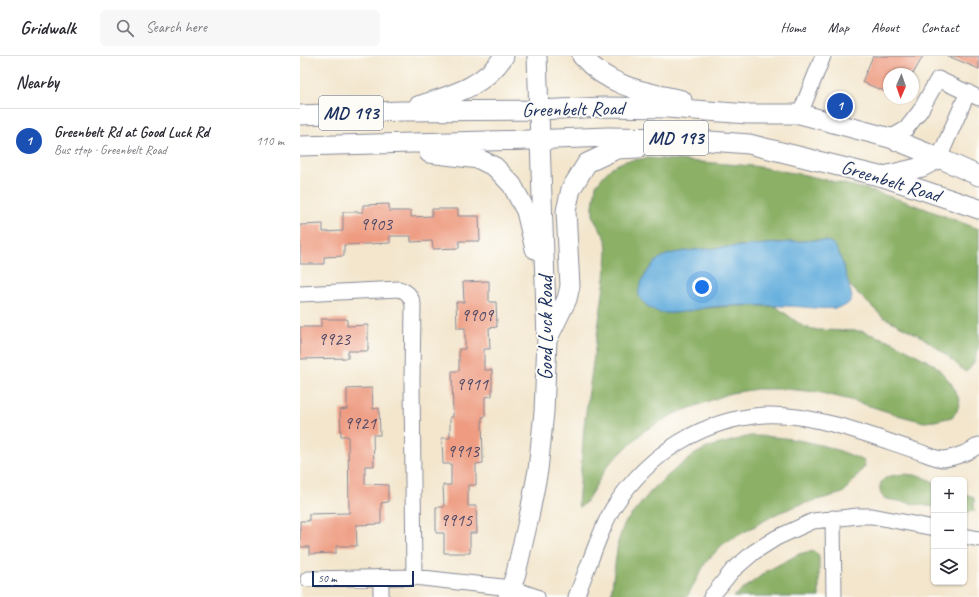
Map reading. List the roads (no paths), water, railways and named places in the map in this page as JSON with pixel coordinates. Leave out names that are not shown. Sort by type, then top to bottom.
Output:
[{"type":"main road","points":[[402,111],[466,90],[490,73],[504,56]]},
{"type":"main road","name":"Good Luck Road","points":[[510,592],[529,517],[538,470],[544,412],[547,339],[546,288],[539,140],[537,56]]},
{"type":"main road","points":[[582,56],[601,73],[630,88],[748,114]]},
{"type":"main road","name":"Greenbelt Road","points":[[300,116],[402,111],[538,110],[602,107],[668,108],[748,114],[800,114],[890,138],[979,176]]},
{"type":"main road","name":"Greenbelt Road","points":[[300,146],[608,137],[670,138],[749,144],[811,158],[883,177],[979,209]]},
{"type":"main road","points":[[300,146],[441,154],[478,159],[495,166],[512,185],[526,211],[546,288]]},
{"type":"main road","points":[[547,339],[567,299],[570,286],[566,210],[571,189],[587,163],[617,148],[670,147],[781,158],[811,158]]},
{"type":"main road","points":[[883,177],[922,167],[939,158]]},
{"type":"lane","points":[[800,114],[823,56]]},
{"type":"lane","points":[[890,138],[906,129],[920,112],[938,79],[974,95],[939,158]]},
{"type":"lane","points":[[300,294],[399,289],[407,292],[411,297],[414,577]]},
{"type":"lane","points":[[576,597],[591,558],[615,505],[630,485],[654,459],[695,433],[725,422],[765,415],[796,417],[836,425],[942,459],[961,454],[979,445]]},
{"type":"lane","points":[[711,597],[732,571],[754,552],[776,538],[813,521],[833,518],[872,516],[931,527]]},
{"type":"lane","points":[[833,518],[834,597]]},
{"type":"lane","points":[[967,537],[979,539]]},
{"type":"lane","points":[[381,577],[381,597]]},
{"type":"lane","points":[[308,579],[414,577],[537,597]]},
{"type":"water","points":[[815,240],[827,241],[833,244],[839,254],[852,297],[845,306],[829,309],[749,305],[711,307],[678,313],[665,313],[656,311],[647,306],[639,295],[642,281],[649,270],[656,262],[667,255],[694,250]]},
{"type":"place","name":"Greenbelt Rd at Good Luck Rd","points":[[840,106]]}]
